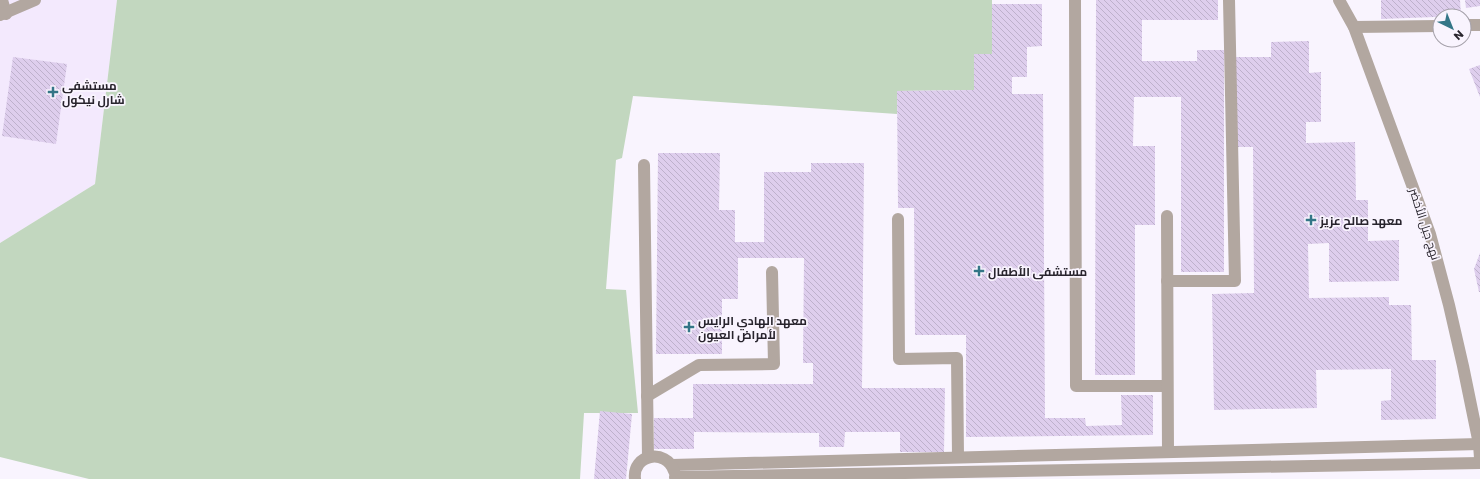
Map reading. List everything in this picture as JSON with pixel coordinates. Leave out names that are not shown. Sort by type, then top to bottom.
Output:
[{"type":"street","points":[[2,0],[3,14],[35,0]]},
{"type":"street","points":[[1075,0],[1076,386],[1167,386]]},
{"type":"street","points":[[1167,281],[1235,280],[1229,0]]},
{"type":"street","name":"نهج جبل الأخضر","points":[[1339,0],[1354,27],[1430,234],[1449,304],[1479,444],[1480,458]]},
{"type":"street","points":[[1354,27],[1432,26]]},
{"type":"street","points":[[644,165],[648,457]]},
{"type":"street","points":[[1167,216],[1168,452]]},
{"type":"street","points":[[898,219],[900,359],[957,358],[958,457]]},
{"type":"street","points":[[647,396],[699,365],[774,364],[772,272]]},
{"type":"street","points":[[672,465],[1479,444]]},
{"type":"street","points":[[635,479],[637,466],[648,457],[658,456],[666,459],[672,465],[675,478],[1480,463]]},
{"type":"shaded area","name":"مستشفى شارل نيكول","points":[[0,0],[117,0],[95,184],[0,243]]},
{"type":"green space","points":[[117,0],[992,0],[992,54],[974,54],[974,90],[897,91],[897,114],[633,96],[622,158],[616,160],[606,289],[626,290],[638,413],[584,413],[580,479],[89,479],[0,457],[0,243],[95,184]]},
{"type":"building","points":[[1096,0],[1218,0],[1218,20],[1142,20],[1142,61],[1197,61],[1197,50],[1224,50],[1224,272],[1181,272],[1181,97],[1134,97],[1133,146],[1155,146],[1155,225],[1135,225],[1135,375],[1095,375]]},
{"type":"building","points":[[1381,0],[1460,0],[1460,8],[1432,8],[1432,17],[1381,19]]},
{"type":"building","points":[[1465,0],[1480,0],[1480,6],[1466,8]]},
{"type":"building","name":"مستشفى الأطفال","points":[[992,4],[1042,4],[1042,46],[1027,47],[1027,77],[1012,77],[1012,94],[1043,94],[1045,418],[1085,418],[1086,426],[1122,425],[1121,395],[1153,395],[1153,435],[966,437],[966,335],[915,335],[914,208],[898,208],[897,91],[974,90],[974,54],[992,54]]},
{"type":"building","name":"معهد صالح عزيز","points":[[1309,41],[1309,73],[1321,72],[1321,122],[1306,122],[1306,143],[1355,142],[1356,200],[1368,200],[1368,241],[1399,240],[1399,281],[1329,282],[1329,243],[1308,244],[1309,298],[1389,297],[1389,305],[1411,305],[1412,360],[1436,360],[1436,419],[1381,420],[1381,401],[1391,400],[1391,369],[1316,370],[1317,408],[1214,410],[1212,294],[1254,293],[1253,147],[1236,147],[1235,57],[1271,57],[1271,42]]},
{"type":"building","points":[[13,57],[67,64],[56,144],[2,136]]},
{"type":"building","points":[[1480,65],[1480,97],[1469,69]]},
{"type":"building","name":"معهد الهادي الرايس لأمراض العيون","points":[[658,153],[720,153],[719,210],[735,210],[735,242],[764,242],[764,172],[811,172],[811,163],[864,163],[862,388],[945,388],[944,452],[900,452],[900,432],[845,432],[844,447],[819,447],[819,433],[694,432],[694,449],[654,449],[654,418],[693,418],[693,384],[813,384],[813,363],[803,363],[804,258],[738,258],[738,299],[722,299],[722,354],[656,354]]},
{"type":"building","points":[[1480,253],[1480,292],[1479,292],[1474,269]]},
{"type":"building","points":[[600,411],[632,414],[626,479],[594,479]]},
{"type":"place","name":"مستشفى شارل نيكول","points":[[53,92]]},
{"type":"place","name":"معهد صالح عزيز","points":[[1311,220]]},
{"type":"place","name":"مستشفى الأطفال","points":[[979,271]]},
{"type":"place","name":"معهد الهادي الرايس لأمراض العيون","points":[[689,327]]}]
